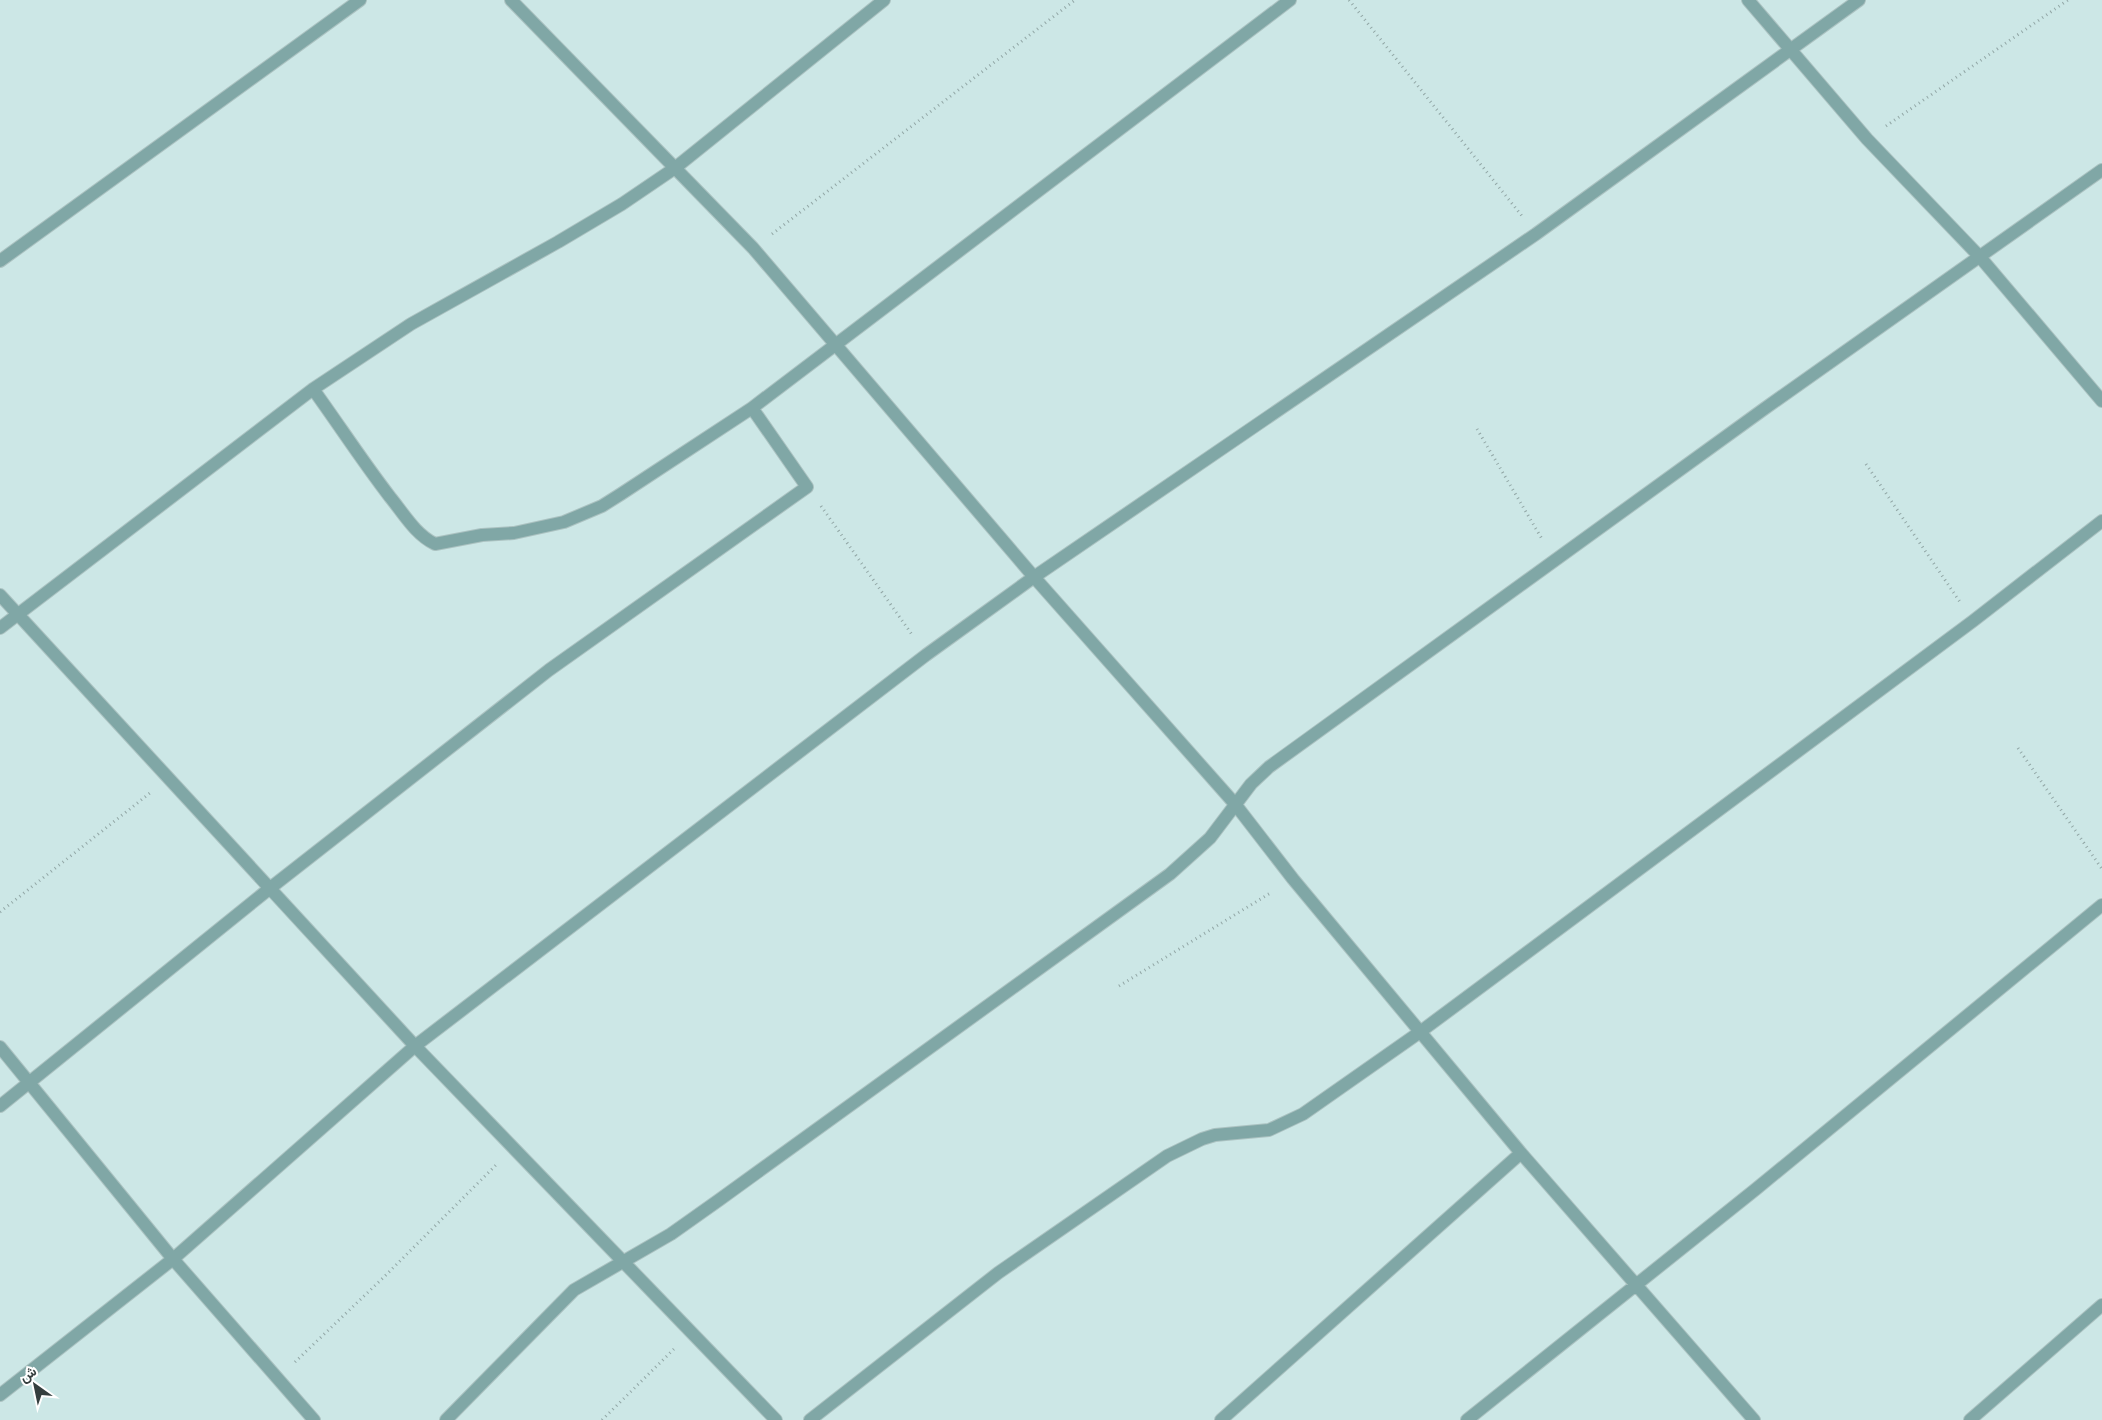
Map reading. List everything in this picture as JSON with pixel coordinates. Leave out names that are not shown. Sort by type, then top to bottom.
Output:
[{"type":"street","points":[[0,261],[360,0]]},
{"type":"street","points":[[512,0],[754,248],[1034,577],[1235,804],[1293,879],[1521,1153],[1754,1420]]},
{"type":"street","points":[[0,628],[313,389],[411,324],[558,242],[622,204],[675,168],[884,0]]},
{"type":"street","points":[[313,389],[373,475],[411,524],[425,538],[435,544],[482,535],[514,533],[582,516],[621,494],[752,408],[1290,0]]},
{"type":"street","points":[[1748,0],[1867,139],[1980,257],[2102,402]]},
{"type":"street","points":[[0,1395],[173,1259],[415,1046],[926,655],[1034,577],[1536,234],[1859,0]]},
{"type":"street","points":[[446,1420],[574,1290],[671,1234],[1170,874],[1210,838],[1225,821],[1235,804],[1251,784],[1270,767],[1764,409],[2102,170]]},
{"type":"street","points":[[0,1106],[269,889],[549,670],[807,486],[752,408]]},
{"type":"street","points":[[810,1420],[998,1273],[1167,1156],[1185,1146],[1208,1137],[1269,1130],[1304,1114],[1420,1032],[1973,621],[2102,521]]},
{"type":"street","points":[[0,595],[415,1046],[776,1420]]},
{"type":"street","points":[[1467,1420],[1637,1286],[2102,905]]},
{"type":"street","points":[[0,1047],[173,1259],[314,1420]]},
{"type":"street","points":[[1221,1420],[1521,1153]]},
{"type":"street","points":[[1970,1420],[2102,1305]]},
{"type":"path","points":[[754,248],[1075,0]]},
{"type":"path","points":[[1348,0],[1536,234]]},
{"type":"path","points":[[1867,139],[2068,0]]},
{"type":"path","points":[[1477,429],[1556,561]]},
{"type":"path","points":[[1866,464],[1973,621]]},
{"type":"path","points":[[807,486],[926,655]]},
{"type":"path","points":[[2018,748],[2102,868]]},
{"type":"path","points":[[0,912],[169,779]]},
{"type":"path","points":[[1119,986],[1293,879]]},
{"type":"path","points":[[278,1378],[385,1276],[512,1148]]},
{"type":"path","points":[[602,1420],[690,1332]]}]
